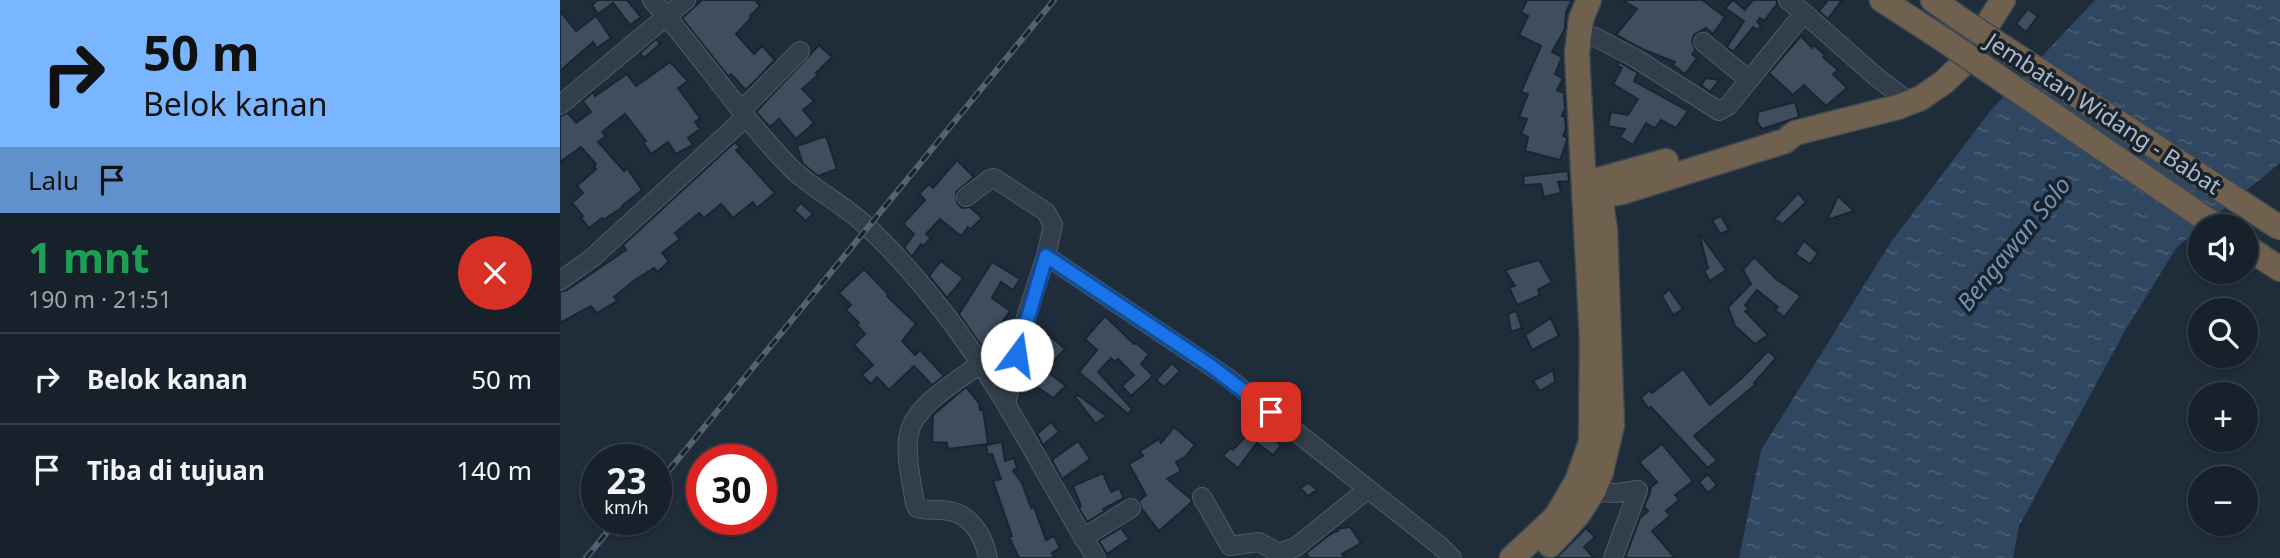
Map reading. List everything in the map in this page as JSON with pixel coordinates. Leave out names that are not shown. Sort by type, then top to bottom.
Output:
[{"type":"highway","points":[[1537,558],[1577,516],[1592,492],[1601,472],[1612,417],[1605,230],[1592,189],[1577,53],[1581,19],[1589,0]]},
{"type":"highway","points":[[1512,558],[1556,517],[1577,481],[1591,442],[1591,56],[1604,0]]},
{"type":"highway","name":"Jembatan Widang - Babat","points":[[1882,0],[2198,214]]},
{"type":"highway","name":"Jembatan Widang - Babat","points":[[1933,0],[2280,228]]},
{"type":"highway","points":[[1592,189],[1782,130],[1795,133],[1921,98],[1961,66],[1998,2]]},
{"type":"highway","points":[[2258,255],[2280,270]]},
{"type":"street","points":[[652,0],[743,114],[793,170],[861,221],[880,239],[966,342],[1006,404],[1096,558]]},
{"type":"street","points":[[560,105],[686,0]]},
{"type":"street","points":[[1788,0],[1909,102]]},
{"type":"street","points":[[1595,37],[1635,58],[1718,110],[1728,106],[1804,13]]},
{"type":"street","points":[[1703,42],[1749,80]]},
{"type":"street","points":[[560,281],[592,258],[743,114],[800,51]]},
{"type":"street","points":[[966,197],[993,178],[1046,212],[1053,225],[1023,330],[1006,404]]},
{"type":"street","points":[[1046,256],[1227,377],[1452,558]]},
{"type":"street","points":[[980,364],[926,404],[908,436],[908,458],[917,508],[956,512],[968,519],[981,533],[988,558]]},
{"type":"street","points":[[1202,497],[1230,546],[1259,542],[1279,553],[1296,547],[1368,489]]},
{"type":"street","points":[[1592,492],[1616,493],[1638,489],[1613,558]]},
{"type":"street","points":[[1083,538],[1131,508]]},
{"type":"water","name":"Bengawan Solo","points":[[2095,0],[2280,0],[2280,163],[2217,214],[2188,214],[2188,238],[2177,247],[2126,329],[2019,526],[2013,558],[1739,558],[1761,450],[1891,242],[1991,110]]},
{"type":"building","points":[[598,0],[627,0],[641,17],[630,25],[613,3],[598,14],[592,5]]},
{"type":"building","points":[[702,0],[755,0],[760,6],[736,34],[754,54],[762,46],[775,60],[746,90],[731,74],[728,76],[682,18]]},
{"type":"building","points":[[1527,0],[1572,0],[1566,12],[1565,29],[1552,52],[1562,57],[1555,74],[1563,79],[1557,90],[1564,93],[1565,109],[1562,116],[1565,117],[1566,129],[1563,136],[1567,140],[1560,160],[1525,151],[1528,137],[1521,134],[1527,119],[1519,117],[1528,94],[1521,92],[1541,46],[1519,35],[1528,16],[1521,12]]},
{"type":"building","points":[[1622,0],[1702,0],[1725,17],[1713,34],[1706,28],[1694,35],[1692,41],[1695,50],[1692,54],[1697,58],[1685,74],[1673,65],[1675,62],[1616,35],[1637,9]]},
{"type":"building","points":[[1733,0],[1745,10],[1753,0],[1777,0],[1777,4],[1764,21],[1760,18],[1757,22],[1761,26],[1758,30],[1753,27],[1733,52],[1727,47],[1744,21],[1725,8]]},
{"type":"building","points":[[1828,0],[1842,0],[1828,19],[1819,11]]},
{"type":"building","points":[[2028,9],[2038,16],[2026,32],[2016,24]]},
{"type":"building","points":[[560,11],[576,31],[596,16],[611,38],[597,48],[593,42],[560,71]]},
{"type":"building","points":[[1801,36],[1812,48],[1814,45],[1825,55],[1823,57],[1838,70],[1833,74],[1847,88],[1826,106],[1804,85],[1793,95],[1769,73]]},
{"type":"building","points":[[656,39],[660,44],[644,58],[640,53]]},
{"type":"building","points":[[819,45],[832,57],[802,89],[814,101],[803,110],[814,123],[796,139],[779,119],[770,127],[756,112]]},
{"type":"building","points":[[670,62],[688,81],[678,88],[700,118],[695,122],[700,129],[688,138],[693,145],[676,154],[668,142],[651,154],[643,142],[646,141],[625,114],[602,132],[606,136],[598,142],[624,171],[627,168],[642,190],[623,207],[589,228],[572,203],[583,193],[577,186],[596,169],[596,164],[581,147],[560,162],[560,116],[568,113],[576,123],[591,112],[583,101],[593,92],[595,96],[627,74],[636,86]]},
{"type":"building","points":[[1619,62],[1638,73],[1634,81],[1688,111],[1676,128],[1661,120],[1655,128],[1646,123],[1633,145],[1620,137],[1625,129],[1608,126],[1611,112],[1628,115],[1638,99],[1613,84],[1622,68],[1617,66]]},
{"type":"building","points":[[1706,78],[1719,80],[1710,92],[1701,85]]},
{"type":"building","points":[[1795,102],[1799,117],[1762,129],[1757,122],[1758,112]]},
{"type":"building","points":[[826,136],[837,169],[818,176],[803,164],[797,146]]},
{"type":"building","points":[[735,142],[740,148],[736,150],[775,193],[757,208],[753,202],[733,218],[721,204],[704,218],[699,213],[675,233],[680,239],[662,253],[669,261],[658,272],[654,268],[635,280],[614,297],[617,301],[597,313],[591,306],[560,323],[560,292],[626,250],[623,245]]},
{"type":"building","points":[[957,160],[974,177],[956,192],[957,203],[962,208],[970,207],[982,218],[971,229],[968,227],[961,236],[940,219],[926,234],[931,238],[923,246],[921,244],[912,257],[904,248],[914,234],[903,224],[925,200],[919,194],[929,184],[933,188]]},
{"type":"building","points":[[1568,171],[1569,181],[1558,182],[1561,193],[1544,197],[1541,184],[1524,185],[1523,176]]},
{"type":"building","points":[[1798,193],[1806,202],[1783,224],[1774,219]]},
{"type":"building","points":[[1838,196],[1854,211],[1827,220]]},
{"type":"building","points":[[801,203],[813,214],[806,221],[794,210]]},
{"type":"building","points":[[1721,216],[1729,230],[1720,234],[1712,220]]},
{"type":"building","points":[[1699,233],[1726,270],[1710,281],[1704,271],[1708,268]]},
{"type":"building","points":[[1804,241],[1818,253],[1810,264],[1795,254]]},
{"type":"building","points":[[1754,257],[1776,279],[1801,296],[1784,317],[1775,310],[1778,307],[1757,290],[1745,305],[1749,310],[1745,311],[1768,335],[1755,344],[1735,326],[1728,307],[1751,284],[1743,270]]},
{"type":"building","points":[[1539,260],[1552,282],[1538,290],[1540,295],[1517,305],[1509,287],[1515,286],[1505,270]]},
{"type":"building","points":[[941,261],[963,278],[947,298],[929,276]]},
{"type":"building","points":[[992,262],[1020,279],[1013,290],[1001,282],[992,298],[1010,311],[997,330],[1008,339],[1003,364],[985,351],[959,314]]},
{"type":"building","points":[[864,269],[916,324],[902,341],[915,355],[920,350],[944,376],[932,385],[914,366],[889,390],[877,377],[871,384],[862,375],[873,365],[854,345],[865,334],[857,325],[859,323],[846,310],[851,305],[839,293]]},
{"type":"building","points":[[1669,289],[1683,309],[1673,315],[1662,296]]},
{"type":"building","points":[[1516,311],[1522,328],[1511,332],[1508,314]]},
{"type":"building","points":[[1105,316],[1134,344],[1149,354],[1141,364],[1153,376],[1131,396],[1122,386],[1134,375],[1118,359],[1115,362],[1111,358],[1098,372],[1132,409],[1128,414],[1079,372],[1097,350],[1085,339]]},
{"type":"building","points":[[1551,318],[1559,336],[1532,350],[1525,335]]},
{"type":"building","points":[[1047,333],[1065,349],[1045,370],[1066,386],[1053,398],[1030,382],[1028,394],[1020,393],[1030,349]]},
{"type":"building","points":[[1768,351],[1776,358],[1754,383],[1756,384],[1694,436],[1717,460],[1708,468],[1641,398],[1649,390],[1652,393],[1683,369],[1710,405]]},
{"type":"building","points":[[1172,363],[1180,371],[1164,387],[1156,380]]},
{"type":"building","points":[[1553,370],[1555,382],[1540,391],[1533,381]]},
{"type":"building","points":[[966,387],[979,403],[980,410],[983,409],[988,444],[948,449],[947,443],[932,442],[933,415]]},
{"type":"building","points":[[1078,395],[1106,416],[1096,424],[1075,397]]},
{"type":"building","points":[[1051,422],[1059,432],[1043,445],[1037,434]]},
{"type":"building","points":[[1259,422],[1281,445],[1273,455],[1257,443],[1238,468],[1223,456],[1230,448],[1233,450]]},
{"type":"building","points":[[1174,427],[1195,445],[1185,457],[1176,462],[1181,471],[1167,479],[1192,502],[1159,531],[1142,509],[1139,501],[1146,495],[1129,464],[1143,456],[1140,451],[1159,439],[1161,443]]},
{"type":"building","points":[[1078,441],[1090,459],[1062,479],[1052,460]]},
{"type":"building","points":[[1002,442],[1005,461],[1014,458],[1017,468],[1013,471],[1022,483],[1031,508],[1034,507],[1046,540],[1054,536],[1060,548],[1052,553],[1054,558],[1019,558],[1009,537],[1012,536],[993,481],[1001,479],[992,454],[988,455],[986,445]]},
{"type":"building","points":[[1662,444],[1693,481],[1675,495],[1679,500],[1666,511],[1670,516],[1652,531],[1675,558],[1625,558],[1640,518],[1648,511],[1644,507],[1650,488],[1657,482],[1639,462]]},
{"type":"building","points":[[1103,473],[1111,492],[1119,488],[1124,498],[1103,509],[1105,511],[1087,522],[1079,508],[1081,506],[1073,486]]},
{"type":"building","points":[[1708,474],[1717,485],[1708,493],[1699,482]]},
{"type":"building","points":[[1309,483],[1317,490],[1308,496],[1300,488]]},
{"type":"building","points":[[1350,527],[1361,543],[1342,554],[1345,558],[1309,558],[1306,553],[1338,531],[1337,529]]},
{"type":"building","points":[[1121,528],[1129,539],[1107,554],[1099,541]]},
{"type":"building","points":[[1586,528],[1595,537],[1584,547],[1594,558],[1556,558]]},
{"type":"railway","points":[[672,466],[1054,0]]},
{"type":"railway","points":[[586,558],[605,535]]},
{"type":"route","points":[[1017,355],[1046,256],[1227,377],[1271,412]]}]
